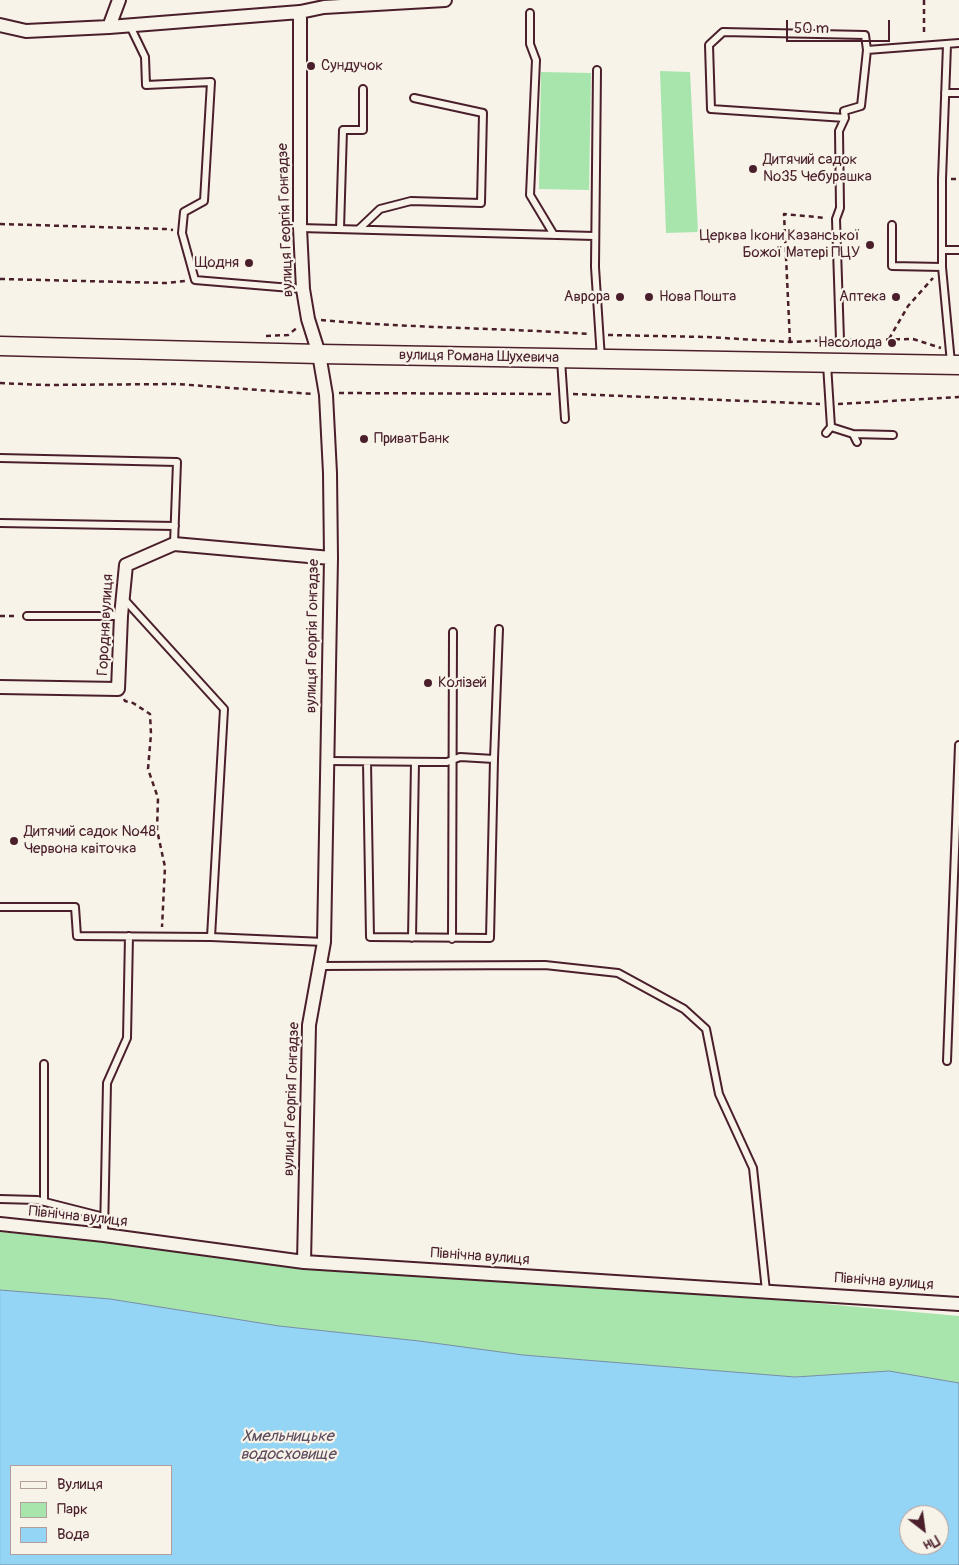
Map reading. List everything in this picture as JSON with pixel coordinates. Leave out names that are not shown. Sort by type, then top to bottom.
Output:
[{"type":"main road","name":"вулиця Романа Шухевича","points":[[0,346],[827,363],[953,360]]},
{"type":"street","points":[[108,28],[119,0]]},
{"type":"street","points":[[0,25],[26,31],[108,28],[300,12],[324,4],[445,0]]},
{"type":"street","name":"вулиця Георгія Гонгадзе","points":[[300,12],[300,228],[302,289],[308,319],[319,354],[326,394],[330,473],[331,558],[324,942],[309,1025],[304,1262]]},
{"type":"street","name":"Городня вулиця","points":[[0,687],[118,689],[121,616],[126,565],[174,544],[331,558]]},
{"type":"street","name":"Північна вулиця","points":[[0,1224],[104,1235],[304,1262],[959,1304]]},
{"type":"lane","points":[[530,13],[530,44],[536,60],[530,194],[554,235]]},
{"type":"lane","points":[[130,26],[145,58],[146,84],[211,82],[204,201],[184,212],[182,233],[195,280],[302,289]]},
{"type":"lane","points":[[840,340],[836,219],[840,208],[840,131],[845,118],[844,112],[861,106],[867,50],[866,35],[723,32],[709,45],[711,109],[845,118]]},
{"type":"lane","points":[[867,50],[959,43]]},
{"type":"lane","points":[[947,45],[942,179],[942,267],[953,360]]},
{"type":"lane","points":[[597,70],[594,236],[601,359]]},
{"type":"lane","points":[[340,229],[343,130],[363,130],[363,89]]},
{"type":"lane","points":[[945,93],[959,93]]},
{"type":"lane","points":[[359,229],[380,209],[411,201],[481,203],[483,113],[414,98]]},
{"type":"lane","points":[[892,225],[892,266],[942,267]]},
{"type":"lane","points":[[300,228],[594,236]]},
{"type":"lane","points":[[943,250],[959,250]]},
{"type":"lane","points":[[561,358],[565,419]]},
{"type":"lane","points":[[827,363],[828,430],[853,434],[893,435]]},
{"type":"lane","points":[[853,434],[857,442]]},
{"type":"lane","points":[[0,458],[177,462],[174,544]]},
{"type":"lane","points":[[0,523],[175,526]]},
{"type":"lane","points":[[123,598],[224,709],[211,937]]},
{"type":"lane","points":[[27,616],[121,616]]},
{"type":"lane","points":[[367,762],[370,937],[490,938],[499,629]]},
{"type":"lane","points":[[452,939],[454,632]]},
{"type":"lane","points":[[947,1060],[957,842],[959,745]]},
{"type":"lane","points":[[327,762],[447,762],[460,757],[494,759]]},
{"type":"lane","points":[[412,938],[415,762]]},
{"type":"lane","points":[[0,907],[75,907],[77,936],[211,937],[324,942]]},
{"type":"lane","points":[[104,1235],[107,1083],[127,1038],[129,936]]},
{"type":"lane","points":[[319,966],[546,965],[618,973],[684,1009],[706,1029],[718,1094],[752,1168],[766,1291]]},
{"type":"lane","points":[[44,1064],[44,1202]]},
{"type":"lane","points":[[0,1199],[36,1200],[104,1217]]},
{"type":"path","points":[[924,0],[924,46]]},
{"type":"path","points":[[790,342],[784,214],[836,219]]},
{"type":"path","points":[[0,224],[166,229],[182,233]]},
{"type":"path","points":[[889,339],[908,306],[942,267]]},
{"type":"path","points":[[0,279],[166,283],[195,280]]},
{"type":"path","points":[[913,339],[953,360]]},
{"type":"path","points":[[0,383],[44,385],[177,384],[326,394],[349,392],[563,394],[829,404],[959,396]]},
{"type":"path","points":[[0,616],[27,616]]},
{"type":"path","points":[[118,689],[125,701],[133,703],[150,714],[151,734],[148,770],[158,798],[157,830],[165,867],[162,936]]},
{"type":"green space","points":[[660,71],[690,72],[698,232],[666,233]]},
{"type":"green space","points":[[541,72],[591,73],[589,190],[539,189]]},
{"type":"green space","points":[[0,1232],[103,1242],[298,1268],[758,1298],[959,1316],[959,1383],[889,1371],[795,1377],[523,1355],[419,1341],[279,1326],[110,1299],[0,1290]]},
{"type":"water","name":"Хмельницьке водосховище","points":[[0,1290],[110,1299],[279,1326],[419,1341],[523,1355],[795,1377],[889,1371],[959,1383],[959,1565],[0,1565]]},
{"type":"place","name":"Сундучок","points":[[311,66]]},
{"type":"place","name":"Дитячий садок №35 Чебурашка","points":[[753,169]]},
{"type":"place","name":"Церква Ікони Казанської Божої Матері ПЦУ","points":[[870,245]]},
{"type":"place","name":"Щодня","points":[[249,263]]},
{"type":"place","name":"Аврора","points":[[620,297]]},
{"type":"place","name":"Нова Пошта","points":[[649,297]]},
{"type":"place","name":"Аптека","points":[[896,297]]},
{"type":"place","name":"Насолода","points":[[892,343]]},
{"type":"place","name":"ПриватБанк","points":[[364,439]]},
{"type":"place","name":"Колізей","points":[[428,683]]},
{"type":"place","name":"Дитячий садок №48 Червона квіточка","points":[[14,841]]}]
